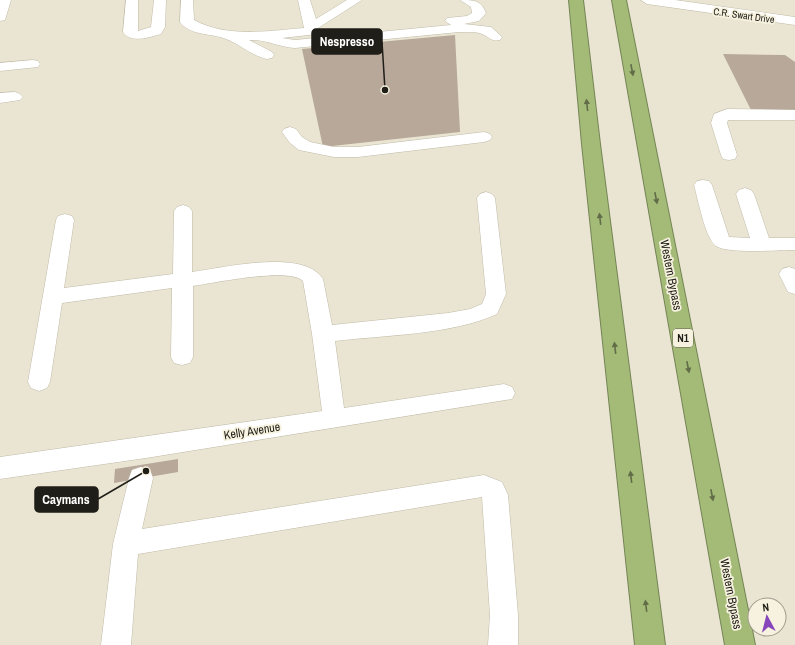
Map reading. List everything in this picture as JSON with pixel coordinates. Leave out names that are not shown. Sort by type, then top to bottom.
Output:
[{"type":"highway","name":"Western Bypass","points":[[619,0],[740,645]]},
{"type":"highway","points":[[577,11],[650,645]]},
{"type":"street","points":[[0,17],[5,0]]},
{"type":"street","points":[[132,0],[130,32],[138,35],[156,32],[158,27],[160,0]]},
{"type":"street","points":[[187,0],[187,22],[195,28],[227,34],[260,35],[311,29],[475,18],[479,13],[479,9],[472,1],[466,0]]},
{"type":"street","points":[[304,0],[311,29]]},
{"type":"street","points":[[311,29],[356,0]]},
{"type":"street","name":"C.R. Swart Drive","points":[[647,0],[795,21]]},
{"type":"street","points":[[260,35],[282,43],[295,44],[459,28],[486,30],[495,37]]},
{"type":"street","points":[[227,34],[268,55]]},
{"type":"street","points":[[0,67],[34,64]]},
{"type":"street","points":[[729,155],[719,123],[720,117],[727,114],[795,115]]},
{"type":"street","points":[[290,132],[296,140],[305,146],[334,152],[358,152],[484,137]]},
{"type":"street","points":[[703,185],[718,235],[722,241],[730,244],[795,244]]},
{"type":"street","points":[[745,194],[762,244]]},
{"type":"street","points":[[323,334],[360,332],[455,320],[474,316],[490,309],[496,294],[486,198]]},
{"type":"street","points":[[182,358],[183,211]]},
{"type":"street","points":[[39,382],[65,220]]},
{"type":"street","points":[[53,297],[267,269],[285,268],[304,271],[313,279],[323,334],[334,418]]},
{"type":"street","name":"Kelly Avenue","points":[[0,468],[143,464],[334,418],[504,392]]},
{"type":"street","points":[[116,645],[126,544],[143,464]]},
{"type":"street","points":[[126,544],[484,486],[493,490],[495,495],[504,615],[503,645]]},
{"type":"building","points":[[455,35],[460,132],[323,147],[302,49]]},
{"type":"building","points":[[723,54],[785,55],[795,62],[795,110],[751,110]]},
{"type":"building","points":[[178,459],[178,472],[114,483],[115,469]]},
{"type":"place","name":"Nespresso","points":[[385,90]]},
{"type":"place","name":"Caymans","points":[[146,471]]}]
